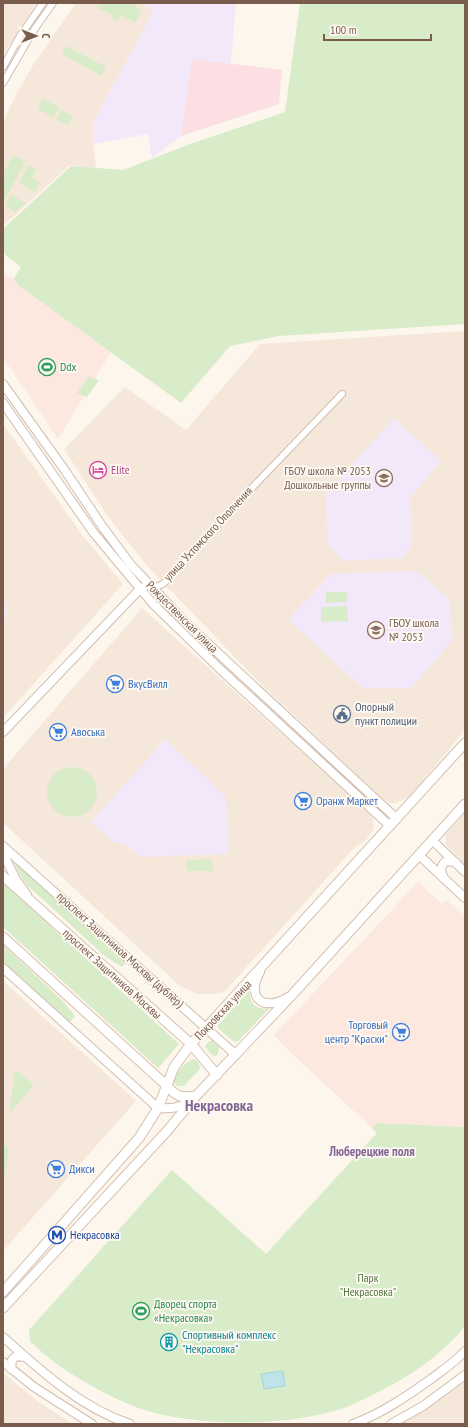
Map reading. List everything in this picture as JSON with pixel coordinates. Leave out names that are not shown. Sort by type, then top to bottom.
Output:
[{"type":"main road","name":"Покровская улица","points":[[3,1292],[139,1138],[158,1108],[174,1067],[191,1044],[262,968],[465,743]]},
{"type":"main road","points":[[3,1308],[162,1136],[196,1096],[292,995],[465,804]]},
{"type":"main road","name":"проспект Защитников Москвы","points":[[3,876],[191,1044],[217,1075]]},
{"type":"main road","points":[[3,937],[166,1085],[175,1095],[180,1097],[196,1096]]},
{"type":"street","points":[[3,67],[20,36],[43,3]]},
{"type":"street","points":[[3,84],[34,30],[53,3]]},
{"type":"street","name":"Рождественская улица","points":[[3,384],[66,472],[102,526],[131,564],[152,588],[191,628],[397,819]]},
{"type":"street","name":"улица Ухтомского Ополчения","points":[[140,589],[146,586],[152,588],[157,587],[166,581],[249,491],[342,394]]},
{"type":"street","name":"Рождественская улица","points":[[3,403],[94,532],[140,589],[185,636],[390,826]]},
{"type":"street","points":[[3,732],[140,589]]},
{"type":"street","points":[[433,841],[465,872]]},
{"type":"street","name":"проспект Защитников Москвы (дублёр)","points":[[3,846],[236,1055]]},
{"type":"street","points":[[3,853],[16,878],[32,902]]},
{"type":"street","points":[[419,855],[465,898]]},
{"type":"street","points":[[444,879],[440,868],[442,864],[446,861],[455,862]]},
{"type":"street","points":[[3,968],[158,1108],[176,1108],[183,1106],[196,1096]]},
{"type":"street","points":[[262,968],[254,987],[256,996],[259,1000],[265,1003],[272,1003],[283,1000],[292,995]]},
{"type":"street","points":[[3,1337],[48,1377],[92,1407],[130,1424]]},
{"type":"street","points":[[353,1424],[389,1407],[418,1389],[457,1360],[465,1351]]},
{"type":"street","points":[[11,1369],[12,1360],[16,1356],[25,1357]]},
{"type":"street","points":[[3,1362],[34,1388],[92,1424]]},
{"type":"street","points":[[391,1424],[423,1406],[465,1375]]},
{"type":"shaded area","points":[[3,3],[38,3],[3,55]]},
{"type":"shaded area","points":[[76,3],[142,3],[153,12],[93,123],[93,144],[96,167],[91,168],[70,165],[3,226],[3,122],[33,65]]},
{"type":"shaded area","points":[[142,3],[236,3],[231,64],[192,59],[181,136],[152,158],[148,134],[93,144],[93,123],[153,12]]},
{"type":"shaded area","points":[[192,59],[282,70],[279,104],[181,136]]},
{"type":"shaded area","points":[[3,276],[14,278],[18,285],[111,352],[58,439],[3,359]]},
{"type":"shaded area","points":[[465,331],[465,730],[413,793],[396,803],[390,803],[379,796],[257,680],[149,568],[109,518],[64,449],[125,387],[186,430],[260,344]]},
{"type":"shaded area","name":"ГБОУ школа № 2053 Дошкольные группы","points":[[394,418],[441,461],[410,498],[412,545],[403,558],[343,561],[327,544],[326,494]]},
{"type":"shaded area","points":[[3,424],[83,536],[123,584],[3,718]]},
{"type":"shaded area","name":"ГБОУ школа № 2053","points":[[417,571],[450,599],[451,642],[411,688],[362,688],[288,619],[331,574]]},
{"type":"shaded area","points":[[3,585],[6,618],[3,622]]},
{"type":"shaded area","points":[[142,608],[370,813],[373,819],[373,830],[366,840],[354,848],[224,992],[197,994],[180,986],[3,823],[3,769]]},
{"type":"shaded area","points":[[165,739],[226,796],[228,854],[140,857],[121,842],[114,843],[91,822]]},
{"type":"shaded area","points":[[465,813],[465,865],[446,845],[446,834]]},
{"type":"shaded area","points":[[418,882],[442,904],[447,900],[465,918],[465,1127],[376,1123],[372,1128],[290,1052],[274,1035]]},
{"type":"shaded area","points":[[3,981],[136,1101],[3,1251]]},
{"type":"shaded area","points":[[3,1373],[40,1403],[73,1424],[3,1424]]},
{"type":"shaded area","points":[[465,1381],[465,1424],[400,1424],[419,1414]]},
{"type":"green space","points":[[100,3],[133,3],[141,11],[135,23],[121,15],[118,21],[111,17],[112,15],[96,7]]},
{"type":"green space","points":[[300,3],[465,3],[465,324],[279,336],[230,346],[181,403],[18,285],[14,278],[21,267],[3,253],[3,229],[71,166],[123,170],[190,144],[285,112]]},
{"type":"green space","points":[[66,46],[106,67],[101,76],[62,54]]},
{"type":"green space","points":[[43,99],[59,107],[53,117],[38,109]]},
{"type":"green space","points":[[61,110],[73,117],[68,125],[56,119]]},
{"type":"green space","points":[[13,155],[25,162],[3,203],[3,174]]},
{"type":"green space","points":[[28,165],[36,169],[32,178],[40,183],[35,192],[19,183]]},
{"type":"green space","points":[[11,195],[26,203],[15,212],[5,206]]},
{"type":"green space","points":[[89,377],[99,380],[87,397],[77,393]]},
{"type":"green space","points":[[326,592],[347,592],[347,602],[326,603]]},
{"type":"green space","points":[[347,606],[348,621],[321,622],[321,607]]},
{"type":"green space","points":[[67,767],[77,767],[90,774],[97,787],[97,797],[90,810],[77,817],[67,817],[58,813],[51,806],[47,797],[47,787],[51,778],[58,771]]},
{"type":"green space","points":[[11,857],[127,961],[122,967],[106,957],[28,886],[20,875]]},
{"type":"green space","points":[[212,859],[213,871],[187,871],[187,860]]},
{"type":"green space","points":[[3,883],[179,1044],[158,1068],[3,927]]},
{"type":"green space","points":[[3,945],[63,1001],[75,1016],[70,1022],[3,963]]},
{"type":"green space","points":[[249,991],[252,1002],[257,1007],[265,1009],[270,1008],[238,1042],[233,1041],[218,1028],[218,1025]]},
{"type":"green space","points":[[212,1040],[219,1047],[218,1054],[216,1056],[212,1055],[205,1047],[207,1043]]},
{"type":"green space","points":[[194,1059],[199,1063],[200,1069],[184,1086],[177,1086],[174,1082],[176,1075],[181,1068]]},
{"type":"green space","points":[[15,1069],[34,1085],[9,1114]]},
{"type":"green space","name":"Парк \"Некрасовка\"","points":[[376,1123],[465,1127],[465,1326],[443,1350],[417,1370],[375,1394],[338,1410],[315,1416],[264,1422],[211,1421],[185,1419],[138,1408],[128,1404],[79,1379],[53,1361],[30,1342],[29,1330],[172,1170],[266,1254],[377,1133],[372,1128]]},
{"type":"green space","points":[[3,1143],[9,1148],[3,1187]]},
{"type":"water","points":[[283,1371],[285,1386],[264,1389],[261,1374]]},
{"type":"place","name":"Ddx","points":[[47,367]]},
{"type":"place","name":"Elite","points":[[98,470]]},
{"type":"place","name":"ГБОУ школа № 2053 Дошкольные группы","points":[[384,478]]},
{"type":"place","name":"ГБОУ школа № 2053","points":[[376,630]]},
{"type":"place","name":"ВкусВилл","points":[[115,684]]},
{"type":"place","name":"Опорный пункт полиции","points":[[342,714]]},
{"type":"place","name":"Авоська","points":[[58,732]]},
{"type":"place","name":"Оранж Маркет","points":[[303,801]]},
{"type":"place","name":"Торговый центр \"Краски\"","points":[[401,1032]]},
{"type":"place","name":"Дикси","points":[[56,1169]]},
{"type":"place","name":"Некрасовка","points":[[57,1235]]},
{"type":"place","name":"Дворец спорта «Некрасовка»","points":[[141,1311]]},
{"type":"place","name":"Спортивный комплекс \"Некрасовка\"","points":[[169,1342]]},
{"type":"district","name":"Некрасовка","points":[[219,1105]]},
{"type":"district","name":"Люберецкие поля","points":[[372,1151]]}]
